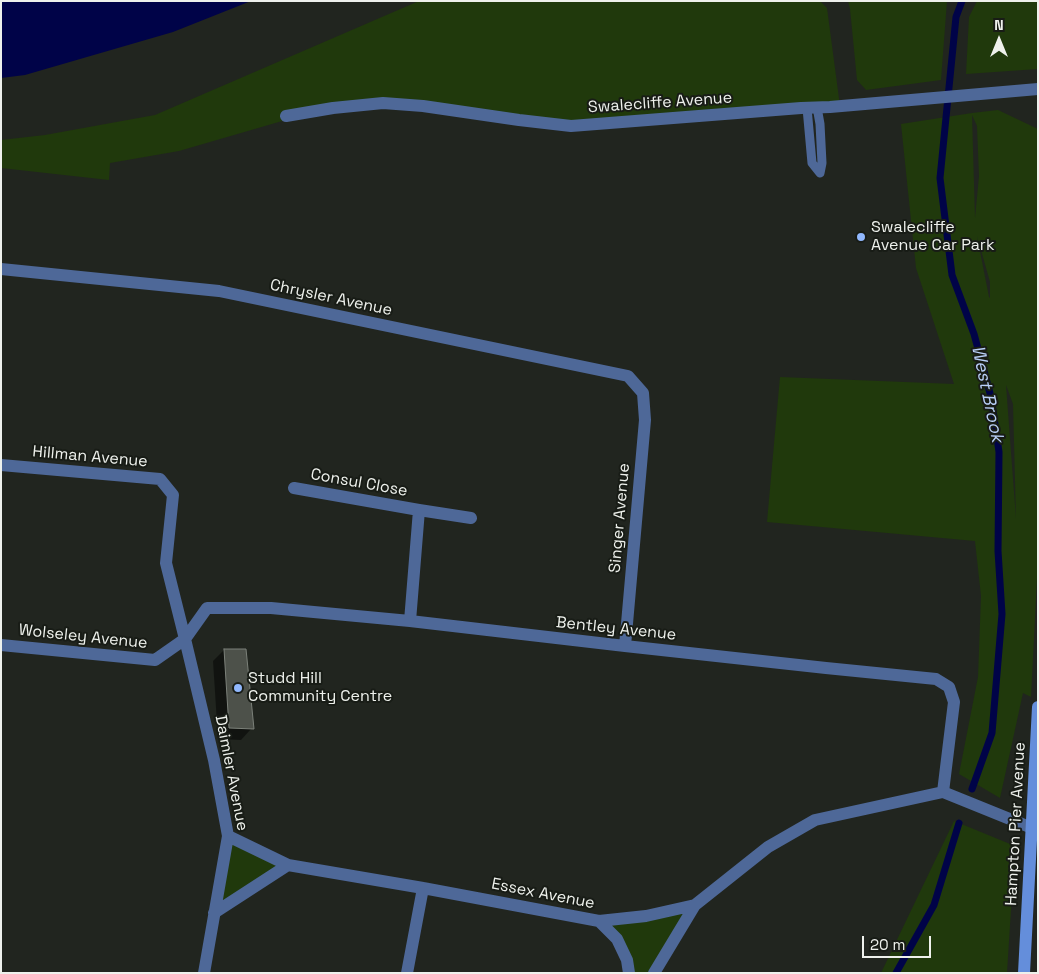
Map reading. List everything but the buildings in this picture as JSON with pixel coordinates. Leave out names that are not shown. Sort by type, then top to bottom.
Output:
[{"type":"street","name":"Swalecliffe Avenue","points":[[286,116],[332,108],[383,103],[423,106],[571,126],[1038,89]]},
{"type":"street","name":"Chrysler Avenue","points":[[1,269],[219,291],[628,376],[643,393]]},
{"type":"street","name":"Singer Avenue","points":[[625,646],[645,420],[643,393]]},
{"type":"street","name":"Hillman Avenue","points":[[1,465],[160,479],[172,495],[166,563],[185,639]]},
{"type":"street","name":"Consul Close","points":[[294,488],[470,518]]},
{"type":"street","name":"Consul Close","points":[[410,621],[419,510]]},
{"type":"street","name":"Bentley Avenue","points":[[185,639],[207,608],[271,608],[410,621],[936,679],[950,687],[954,702],[943,792]]},
{"type":"street","name":"Wolseley Avenue","points":[[1,646],[155,660],[185,639]]},
{"type":"street","name":"Daimler Avenue","points":[[185,639],[214,760],[228,836],[204,973]]},
{"type":"street","name":"Hampton Pier Avenue","points":[[1024,973],[1038,707]]},
{"type":"street","name":"Essex Avenue","points":[[228,836],[288,865],[599,921],[646,916],[695,905],[768,847],[815,820],[943,792]]},
{"type":"street","points":[[943,792],[1032,828]]},
{"type":"street","points":[[214,913],[288,865]]},
{"type":"street","points":[[407,973],[423,888]]},
{"type":"street","points":[[654,973],[695,905]]},
{"type":"street","points":[[599,921],[617,939],[627,960],[629,973]]},
{"type":"lane","points":[[812,108],[820,124],[822,163],[820,173],[812,163],[812,108]]},
{"type":"green space","points":[[419,1],[820,1],[827,8],[840,106],[571,126],[408,105],[320,110],[179,151],[110,163],[109,180],[1,168],[1,140],[45,135],[155,115]]},
{"type":"green space","points":[[848,1],[947,1],[941,80],[866,90],[857,80]]},
{"type":"green space","points":[[977,1],[1038,1],[1038,69],[966,74],[969,17]]},
{"type":"green space","points":[[998,110],[1038,129],[1038,559],[1031,697],[1023,693],[1000,798],[959,774],[978,677],[981,596],[975,541],[767,522],[780,377],[954,384],[916,268],[901,124]],"holes":[[[972,115],[977,126],[979,176],[975,218]],[[977,236],[990,282],[989,297]],[[1006,385],[1013,404],[1016,519]]]},
{"type":"green space","points":[[954,821],[1015,846],[1007,973],[881,973]]},
{"type":"green space","points":[[228,836],[288,865],[214,913]]},
{"type":"green space","points":[[695,905],[654,973],[629,973],[627,960],[599,921]]},
{"type":"shaded area","points":[[1,1],[251,1],[173,32],[25,75],[1,78]]},
{"type":"waterway","name":"West Brook","points":[[962,1],[956,17],[940,178],[952,275],[974,334],[991,397],[999,452],[998,551],[1002,614],[992,733],[972,789]]},
{"type":"waterway","name":"West Brook","points":[[896,973],[934,905],[959,823]]},
{"type":"place","name":"Swalecliffe Avenue Car Park","points":[[861,237]]},
{"type":"place","name":"Studd Hill Community Centre","points":[[238,688]]}]
